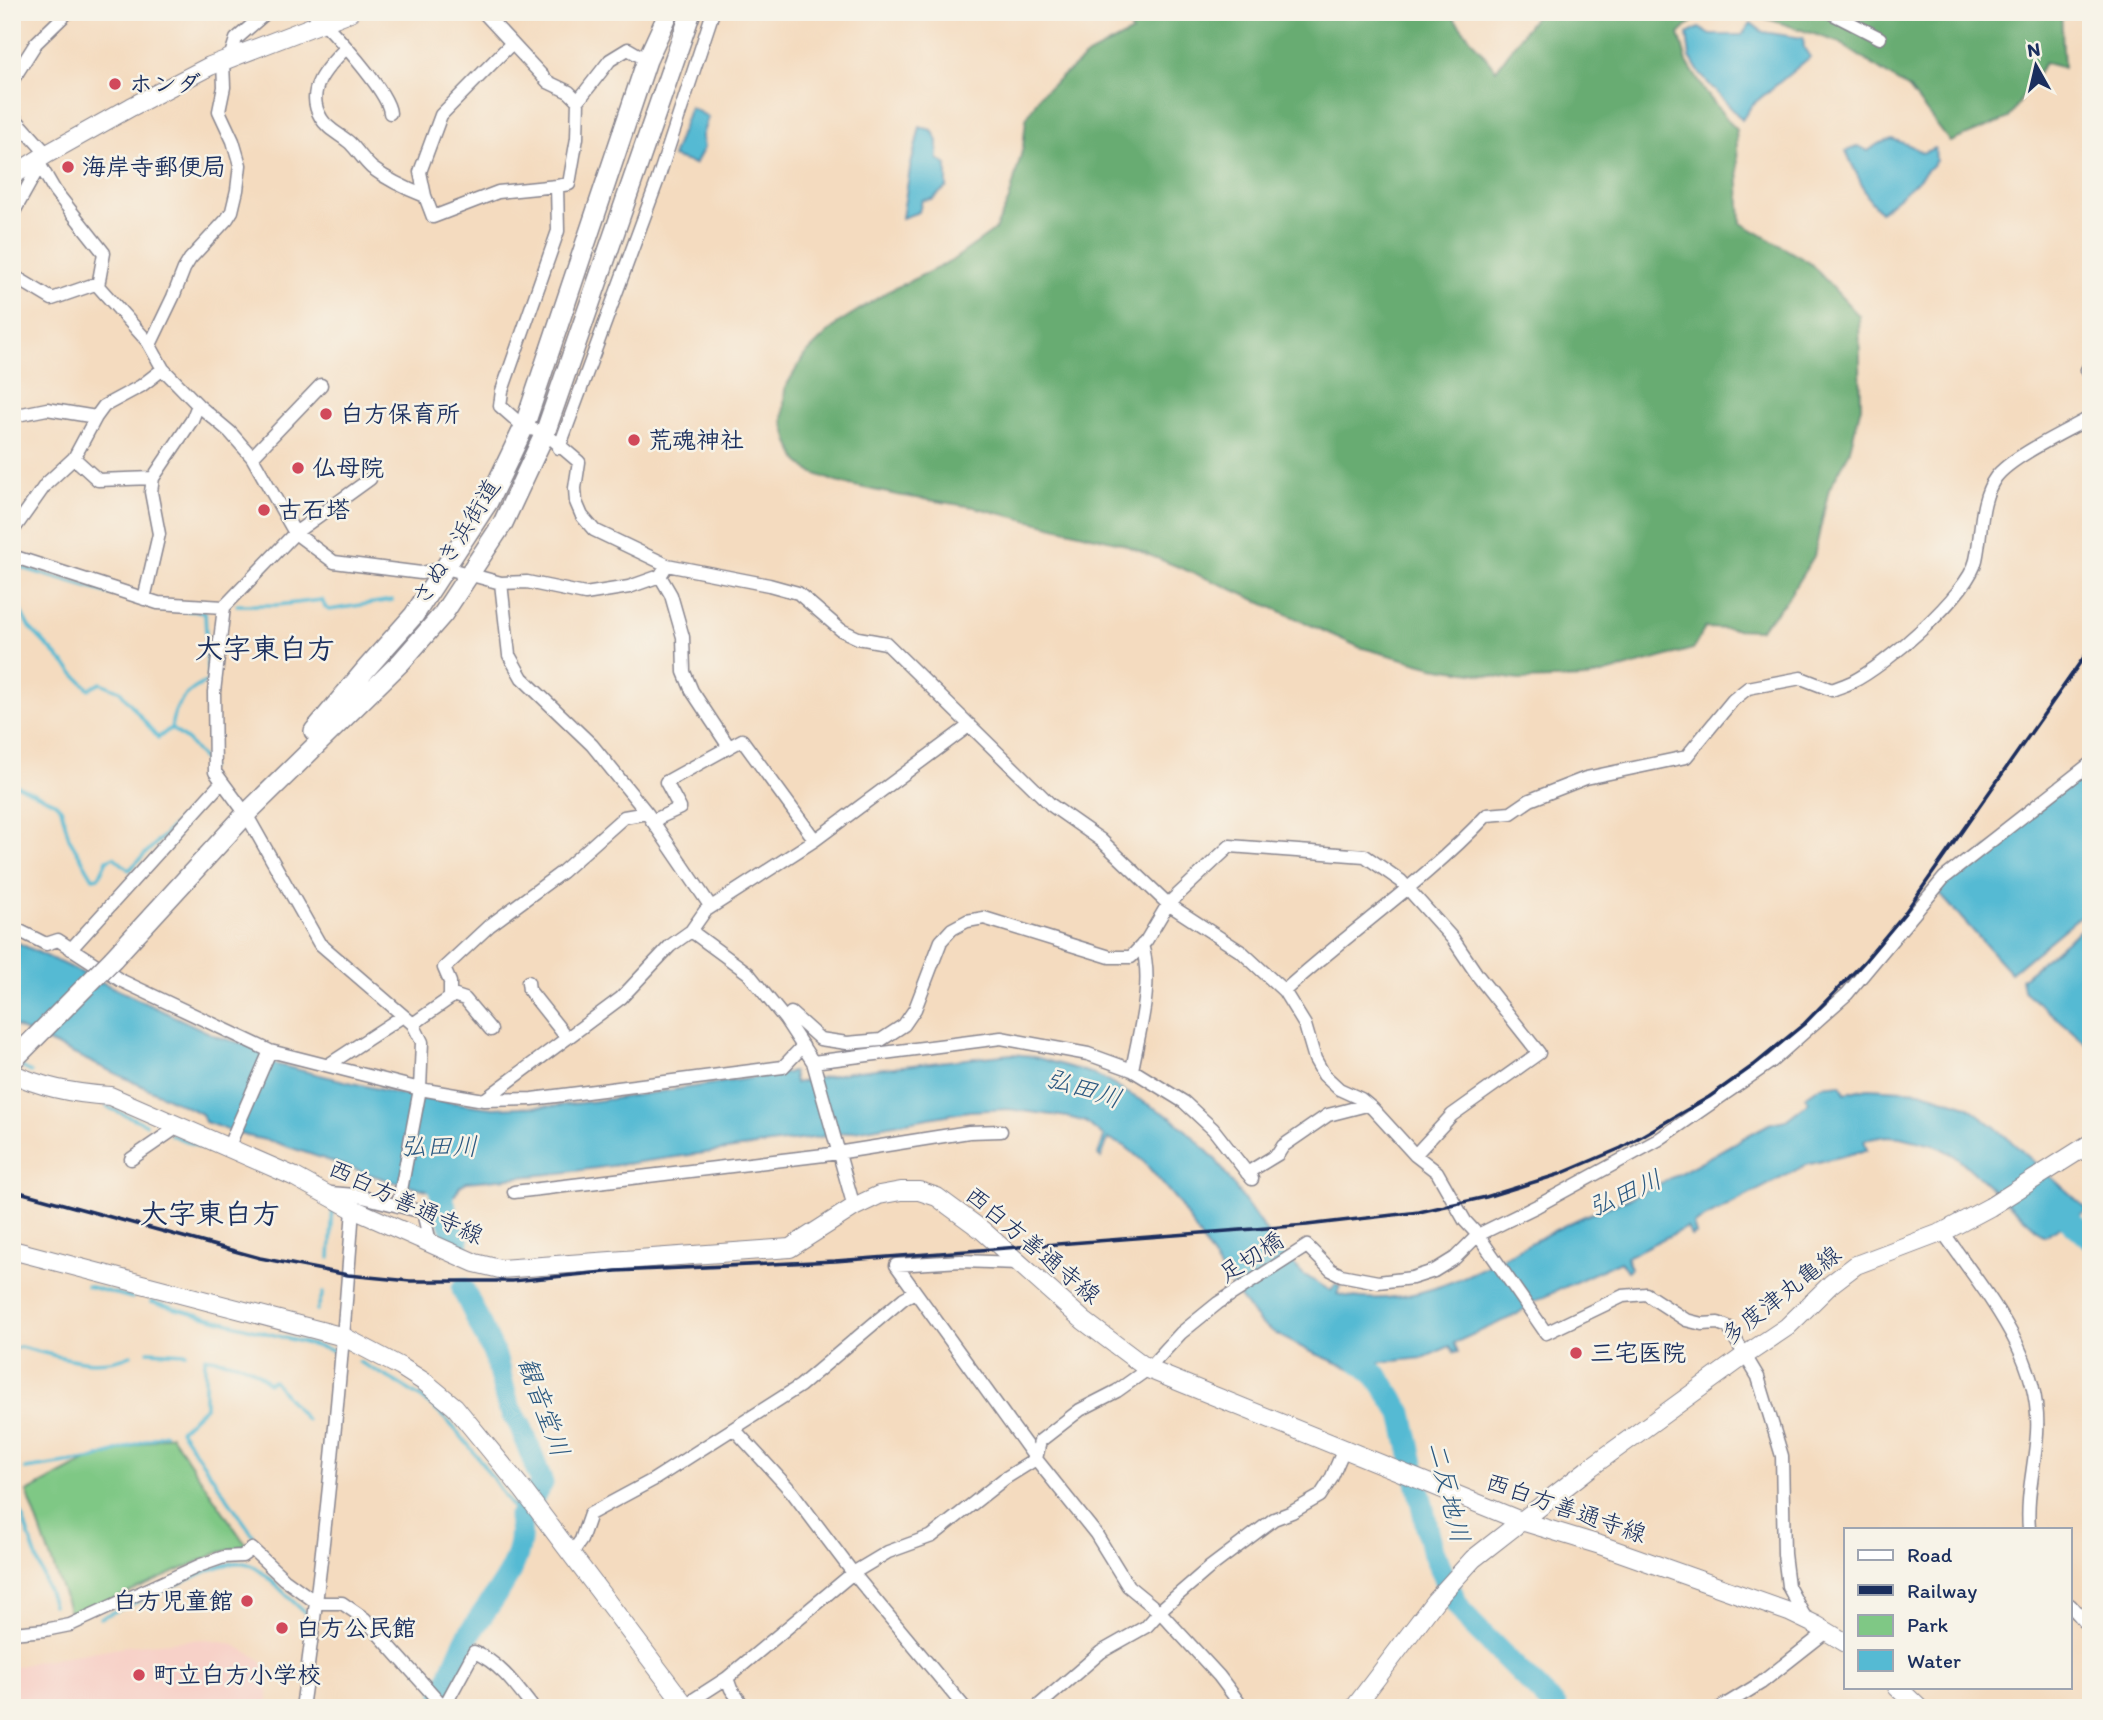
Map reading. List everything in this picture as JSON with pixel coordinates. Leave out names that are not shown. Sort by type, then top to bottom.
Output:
[{"type":"main road","points":[[12,176],[42,156],[210,66],[226,62],[318,18],[350,12]]},
{"type":"main road","points":[[246,814],[366,668],[414,615],[488,502],[524,427],[648,60],[668,12]]},
{"type":"main road","name":"さぬき浜街道","points":[[12,1061],[113,958],[246,814],[401,662],[443,614],[470,575],[503,523],[545,433],[691,12]]},
{"type":"main road","name":"西白方善通寺線","points":[[12,1073],[31,1082],[88,1095],[110,1096],[172,1131],[229,1146],[326,1192],[353,1209],[475,1263],[500,1269],[790,1248],[854,1207],[879,1195],[919,1191],[937,1197],[982,1230],[1084,1321],[1148,1370],[1521,1521],[1600,1545],[1788,1612],[1844,1642]]},
{"type":"main road","name":"多度津丸亀線","points":[[1354,1708],[1434,1601],[1473,1559],[1521,1521],[1787,1327],[1831,1284],[1856,1265],[1943,1232],[1990,1207],[2091,1143]]},
{"type":"main road","points":[[12,1250],[344,1338],[426,1383],[455,1407],[541,1512],[684,1707]]},
{"type":"main road","points":[[1898,1688],[1919,1708]]},
{"type":"street","points":[[12,80],[36,43],[68,12]]},
{"type":"street","points":[[150,345],[190,259],[232,211],[240,165],[233,141],[219,111],[226,62],[236,39],[267,12]]},
{"type":"street","points":[[483,12],[548,82],[569,92],[578,101]]},
{"type":"street","points":[[559,447],[657,182],[713,12]]},
{"type":"street","points":[[1829,12],[1880,38]]},
{"type":"street","points":[[318,18],[346,48],[383,96],[391,109],[390,113]]},
{"type":"street","points":[[512,43],[441,115],[419,172],[433,217],[498,192],[569,184],[577,138],[578,101],[610,60],[628,49],[648,60]]},
{"type":"street","points":[[346,48],[327,67],[316,85],[320,118],[350,144],[369,166],[425,197]]},
{"type":"street","points":[[12,51],[25,58]]},
{"type":"street","points":[[12,115],[42,156],[55,191],[104,253],[98,286],[150,345],[163,369],[198,405],[230,432],[252,457],[295,533],[334,562],[421,573],[446,568],[501,583],[527,582],[585,594],[629,587],[663,571]]},
{"type":"street","points":[[12,215],[42,156]]},
{"type":"street","points":[[557,186],[558,231],[500,406],[524,427],[545,433],[579,462],[576,502],[594,530],[663,571],[769,585],[798,593],[841,630],[858,638],[886,643],[1051,805],[1101,840],[1168,904],[1243,953],[1284,991],[1305,1025],[1315,1059],[1324,1075],[1339,1089],[1367,1105],[1415,1155],[1437,1172],[1465,1221],[1478,1235],[1546,1333],[1623,1296],[1646,1294],[1686,1320],[1702,1324],[1718,1323],[1728,1327],[1758,1377],[1782,1456],[1784,1554],[1788,1586],[1807,1621]]},
{"type":"street","points":[[12,275],[52,299],[98,283]]},
{"type":"street","points":[[2091,363],[2087,370],[2091,377]]},
{"type":"street","points":[[12,532],[46,484],[74,458],[104,406],[141,386],[163,369]]},
{"type":"street","points":[[252,457],[321,385]]},
{"type":"street","points":[[144,599],[159,534],[151,492],[153,478],[192,420],[198,405]]},
{"type":"street","points":[[12,416],[47,409],[96,417]]},
{"type":"street","points":[[1284,991],[1317,961],[1408,889],[1461,842],[1486,815],[1511,813],[1530,800],[1586,778],[1686,757],[1733,700],[1748,688],[1801,678],[1832,690],[1853,682],[1876,667],[1959,593],[1976,563],[1985,503],[1996,477],[2024,455],[2091,417]]},
{"type":"street","points":[[74,458],[98,480],[153,478]]},
{"type":"street","points":[[370,479],[295,533],[224,607],[214,692],[215,772],[246,814],[319,943],[408,1020],[422,1042],[421,1089],[398,1206]]},
{"type":"street","points":[[12,556],[158,603],[224,607]]},
{"type":"street","points":[[663,571],[683,637],[684,673],[692,691],[729,747]]},
{"type":"street","points":[[484,1100],[621,998],[670,946],[691,931],[711,907],[649,817],[592,744],[522,678],[509,655],[501,583]]},
{"type":"street","points":[[705,911],[815,840],[970,725]]},
{"type":"street","points":[[328,1065],[450,998],[450,982],[444,968],[489,926],[562,872],[624,817],[649,817],[680,808],[666,782],[742,740],[815,840]]},
{"type":"street","points":[[1478,1235],[1658,1140],[1772,1061],[1847,994],[1944,878],[2091,763]]},
{"type":"street","points":[[71,948],[222,782]]},
{"type":"street","points":[[785,1020],[791,1013],[820,1039],[848,1043],[881,1040],[904,1025],[915,1009],[941,941],[952,929],[967,921],[984,918],[1110,957],[1131,957],[1142,946],[1168,904],[1230,846],[1365,856],[1401,881],[1453,939],[1478,976],[1539,1053],[1452,1115],[1415,1155]]},
{"type":"street","points":[[12,927],[46,944],[58,940],[120,980],[268,1054],[328,1065],[421,1089],[484,1100],[532,1099],[783,1067],[803,1046]]},
{"type":"street","points":[[691,931],[748,973],[785,1020],[813,1062],[854,1207]]},
{"type":"street","points":[[1132,1070],[1147,962],[1142,946]]},
{"type":"street","points":[[528,982],[529,990],[567,1038]]},
{"type":"street","points":[[450,994],[465,999],[491,1030]]},
{"type":"street","points":[[813,1062],[1001,1038],[1088,1054],[1132,1070],[1184,1102],[1213,1129],[1249,1176],[1278,1154],[1283,1146],[1328,1115],[1367,1105]]},
{"type":"street","points":[[229,1146],[268,1054]]},
{"type":"street","points":[[131,1159],[172,1131]]},
{"type":"street","points":[[514,1192],[621,1181],[836,1148],[969,1132],[1001,1131]]},
{"type":"street","points":[[326,1192],[355,1195],[423,1212],[430,1241]]},
{"type":"street","points":[[302,1708],[317,1603],[344,1338],[353,1209]]},
{"type":"street","points":[[1943,1232],[2014,1337],[2037,1397],[2037,1433],[2027,1506],[2029,1528]]},
{"type":"street","name":"足切橋","points":[[1036,1459],[1040,1441],[1080,1410],[1117,1391],[1148,1370],[1181,1334],[1218,1303],[1307,1245],[1331,1270],[1341,1275],[1378,1282],[1412,1278],[1434,1271],[1455,1258],[1478,1235]]},
{"type":"street","points":[[1018,1263],[961,1261],[896,1265],[1036,1459],[1096,1535],[1128,1586],[1159,1612],[1219,1676],[1242,1708]]},
{"type":"street","points":[[572,1553],[581,1540],[590,1514],[653,1480],[800,1386],[904,1298],[915,1292]]},
{"type":"street","points":[[735,1430],[792,1492],[846,1560],[853,1573],[965,1708]]},
{"type":"street","points":[[1036,1708],[1101,1652],[1147,1626],[1209,1568],[1274,1518],[1292,1512],[1320,1496],[1344,1449]]},
{"type":"street","points":[[684,1707],[727,1678],[853,1573],[888,1552],[932,1536],[1004,1479],[1036,1459]]},
{"type":"street","points":[[12,1633],[70,1625],[201,1565],[224,1557],[242,1556],[252,1549],[284,1579],[317,1603],[341,1603],[365,1619],[444,1707],[474,1652],[502,1670],[533,1708]]},
{"type":"street","points":[[2072,1607],[2091,1629]]},
{"type":"street","points":[[1720,1708],[1761,1683],[1827,1631]]},
{"type":"street","points":[[727,1678],[731,1689],[746,1708]]},
{"type":"shaded area","name":"町立白方小学校","points":[[202,1639],[233,1644],[258,1658],[265,1667],[268,1682],[268,1708],[12,1708],[12,1668],[37,1661],[126,1646]]},
{"type":"green space","points":[[1124,12],[1449,12],[1496,70],[1538,12],[2061,12],[2064,68],[2045,63],[2009,118],[1950,142],[1909,89],[1838,42],[1753,14],[1698,16],[1679,34],[1687,62],[1706,93],[1736,130],[1741,223],[1810,263],[1859,316],[1861,406],[1849,453],[1829,489],[1814,556],[1784,604],[1759,630],[1705,628],[1693,649],[1588,678],[1519,680],[1433,667],[1359,647],[1225,586],[1120,543],[974,507],[836,482],[811,472],[798,461],[783,421],[785,388],[804,356],[838,323],[889,291],[950,262],[995,230],[1009,200],[1023,147],[1026,119],[1040,95],[1088,55],[1132,32]]},
{"type":"green space","points":[[171,1435],[246,1545],[218,1553],[72,1618],[27,1492],[90,1459]]},
{"type":"water","points":[[1751,23],[1763,32],[1803,38],[1804,48],[1810,57],[1752,105],[1742,120],[1700,74],[1690,57],[1687,34],[1699,28],[1711,35],[1742,35]]},
{"type":"water","points":[[690,107],[708,117],[702,136],[704,148],[695,164],[672,157]]},
{"type":"water","points":[[920,127],[932,130],[938,141],[938,159],[947,165],[947,187],[932,199],[922,200],[919,212],[902,218],[910,169]]},
{"type":"water","points":[[1892,139],[1922,153],[1935,148],[1936,161],[1913,185],[1880,212],[1868,198],[1846,151],[1859,146],[1868,151]]},
{"type":"water","points":[[2091,766],[2091,907],[2011,973],[1939,893],[1944,884]]},
{"type":"water","points":[[2091,921],[2091,1047],[2023,990],[2021,979]]},
{"type":"water","name":"弘田川","points":[[12,940],[218,1037],[266,1050],[274,1064],[407,1096],[492,1108],[556,1106],[793,1072],[795,1083],[849,1072],[1012,1054],[1031,1056],[1094,1074],[1172,1118],[1216,1160],[1276,1246],[1303,1274],[1331,1291],[1335,1285],[1340,1286],[1337,1294],[1369,1299],[1431,1289],[1491,1264],[1576,1220],[1659,1184],[1771,1123],[1786,1120],[1809,1102],[1805,1097],[1821,1086],[1841,1084],[1845,1093],[1868,1088],[1920,1091],[1967,1106],[1995,1127],[2088,1210],[2044,1236],[1957,1157],[1937,1146],[1901,1137],[1886,1136],[1864,1140],[1867,1150],[1806,1165],[1693,1224],[1696,1234],[1691,1236],[1687,1227],[1626,1257],[1631,1268],[1627,1271],[1620,1261],[1533,1302],[1516,1315],[1454,1343],[1458,1352],[1454,1353],[1450,1346],[1423,1358],[1383,1362],[1354,1370],[1307,1350],[1260,1323],[1228,1282],[1178,1202],[1145,1163],[1125,1146],[1108,1139],[1101,1158],[1098,1155],[1104,1137],[1086,1122],[1008,1109],[969,1111],[820,1137],[560,1173],[467,1182],[460,1186],[455,1195],[439,1193],[393,1182],[205,1122],[202,1114],[12,1025]]},
{"type":"waterway","points":[[12,565],[111,594]]},
{"type":"waterway","points":[[12,584],[17,585],[17,604],[29,627],[89,689],[101,683],[120,691],[158,738],[171,728],[188,741],[210,768]]},
{"type":"waterway","points":[[237,605],[277,605],[322,600],[329,610],[392,600]]},
{"type":"waterway","points":[[155,608],[205,612],[208,681],[182,699],[171,728]]},
{"type":"waterway","points":[[12,783],[54,802],[61,808],[69,838],[93,878],[99,877],[107,860],[114,857],[129,870],[189,810]]},
{"type":"waterway","points":[[16,1064],[31,1072]]},
{"type":"waterway","points":[[107,1107],[146,1124]]},
{"type":"waterway","points":[[171,1135],[250,1167]]},
{"type":"waterway","name":"観音堂川","points":[[433,1166],[450,1225],[458,1242]]},
{"type":"waterway","name":"弘田川","points":[[2049,1201],[2091,1239]]},
{"type":"waterway","points":[[330,1258],[333,1204]]},
{"type":"waterway","points":[[87,1286],[132,1298]]},
{"type":"waterway","name":"観音堂川","points":[[443,1693],[467,1638],[505,1581],[518,1551],[519,1518],[542,1483],[521,1427],[508,1405],[495,1356],[463,1289]]},
{"type":"waterway","points":[[317,1310],[323,1293]]},
{"type":"waterway","points":[[151,1302],[334,1351]]},
{"type":"waterway","points":[[12,1349],[20,1347],[89,1362],[117,1360],[131,1355]]},
{"type":"waterway","name":"二反地川","points":[[1344,1348],[1377,1376],[1402,1413],[1432,1550],[1457,1604],[1471,1623],[1556,1708]]},
{"type":"waterway","points":[[148,1351],[186,1353]]},
{"type":"waterway","points":[[253,1535],[180,1430],[205,1407],[205,1357],[247,1367],[268,1383],[273,1380],[306,1420]]},
{"type":"waterway","points":[[359,1362],[408,1389],[438,1412],[476,1455],[519,1518]]},
{"type":"waterway","points":[[25,1469],[94,1459],[165,1434]]},
{"type":"waterway","points":[[12,1487],[53,1605]]},
{"type":"waterway","points":[[100,1618],[212,1569],[240,1563],[259,1570],[307,1614]]},
{"type":"railway","points":[[12,1190],[260,1258],[348,1275],[410,1281],[512,1281],[616,1271],[835,1261],[1307,1225],[1419,1212],[1486,1197],[1560,1174],[1621,1148],[1709,1097],[1804,1024],[1864,962],[1904,914],[2091,647]]},
{"type":"place","name":"ホンダ","points":[[115,84]]},
{"type":"place","name":"海岸寺郵便局","points":[[68,167]]},
{"type":"place","name":"白方保育所","points":[[326,414]]},
{"type":"place","name":"荒魂神社","points":[[634,440]]},
{"type":"place","name":"仏母院","points":[[298,468]]},
{"type":"place","name":"古石塔","points":[[264,510]]},
{"type":"place","name":"三宅医院","points":[[1576,1353]]},
{"type":"place","name":"白方児童館","points":[[247,1601]]},
{"type":"place","name":"白方公民館","points":[[282,1628]]},
{"type":"place","name":"町立白方小学校","points":[[139,1675]]},
{"type":"district","name":"大字東白方","points":[[265,648]]},
{"type":"district","name":"大字東白方","points":[[210,1213]]}]
